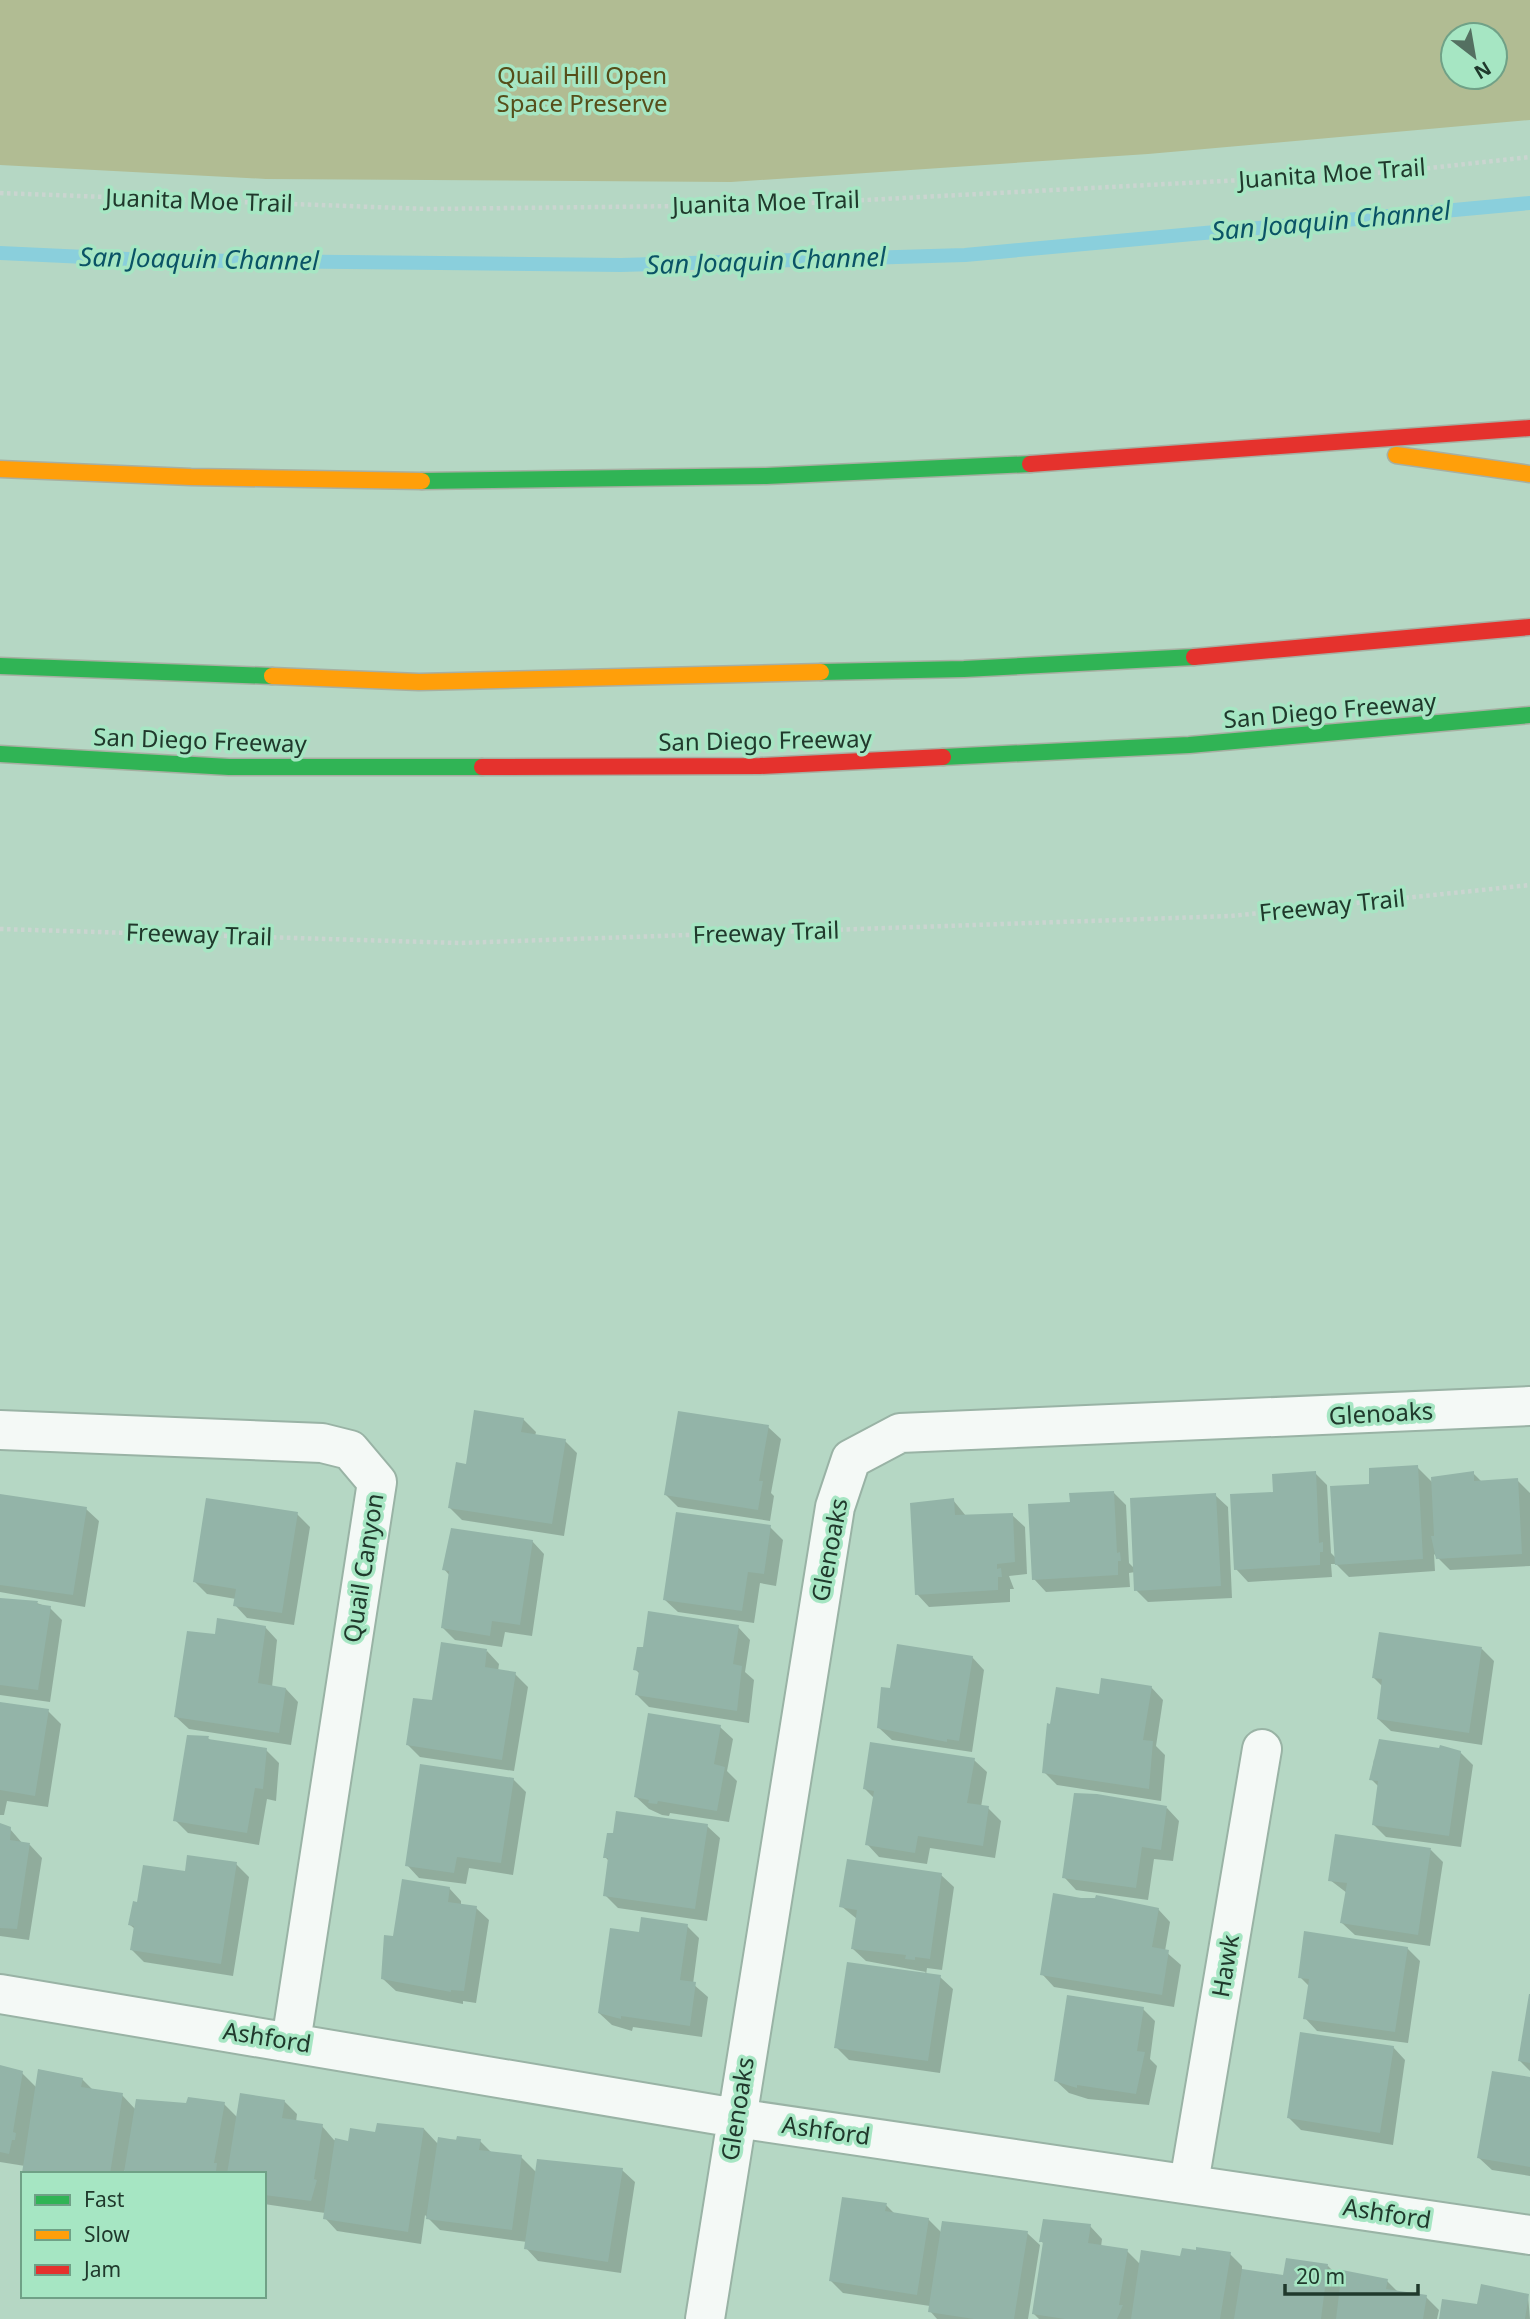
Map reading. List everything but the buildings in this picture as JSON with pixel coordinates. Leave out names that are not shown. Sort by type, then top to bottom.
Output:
[{"type":"highway","points":[[0,469],[237,478],[626,480],[1015,466],[1332,446],[1530,428]]},
{"type":"highway","points":[[1332,446],[1530,474]]},
{"type":"highway","points":[[0,666],[419,682],[964,669],[1233,655],[1530,626]]},
{"type":"highway","name":"San Diego Freeway","points":[[0,754],[229,767],[760,766],[1189,745],[1530,716]]},
{"type":"street","name":"Glenoaks","points":[[705,2319],[835,1507],[851,1459],[900,1433],[1530,1406]]},
{"type":"street","name":"Quail Canyon","points":[[0,1430],[322,1443],[350,1450],[377,1482],[291,2042]]},
{"type":"street","name":"Hawk","points":[[1189,2183],[1262,1749]]},
{"type":"street","name":"Ashford","points":[[0,1994],[736,2118],[1530,2235]]},
{"type":"path","name":"Juanita Moe Trail","points":[[0,193],[427,209],[771,205],[1393,172],[1530,158]]},
{"type":"path","name":"Freeway Trail","points":[[0,929],[459,943],[1231,916],[1530,885]]},
{"type":"green space","name":"Quail Hill Open Space Preserve","points":[[0,0],[1530,0],[1530,120],[1148,154],[731,182],[266,179],[0,165]]},
{"type":"waterway","name":"San Joaquin Channel","points":[[0,253],[150,260],[621,265],[965,255],[1530,203]]},
{"type":"traffic: fast","points":[[422,481],[766,476],[1030,464]]},
{"type":"traffic: fast","points":[[821,672],[964,669],[1194,657]]},
{"type":"traffic: fast","points":[[0,666],[272,676]]},
{"type":"traffic: fast","points":[[943,757],[1189,745],[1530,715]]},
{"type":"traffic: fast","points":[[0,754],[229,767],[482,767]]},
{"type":"traffic: slow","points":[[1396,455],[1530,474]]},
{"type":"traffic: slow","points":[[0,469],[191,477],[422,481]]},
{"type":"traffic: slow","points":[[272,676],[419,682],[821,672]]},
{"type":"traffic: jam","points":[[1030,464],[1530,428]]},
{"type":"traffic: jam","points":[[1194,657],[1530,627]]},
{"type":"traffic: jam","points":[[482,767],[760,766],[943,757]]}]
